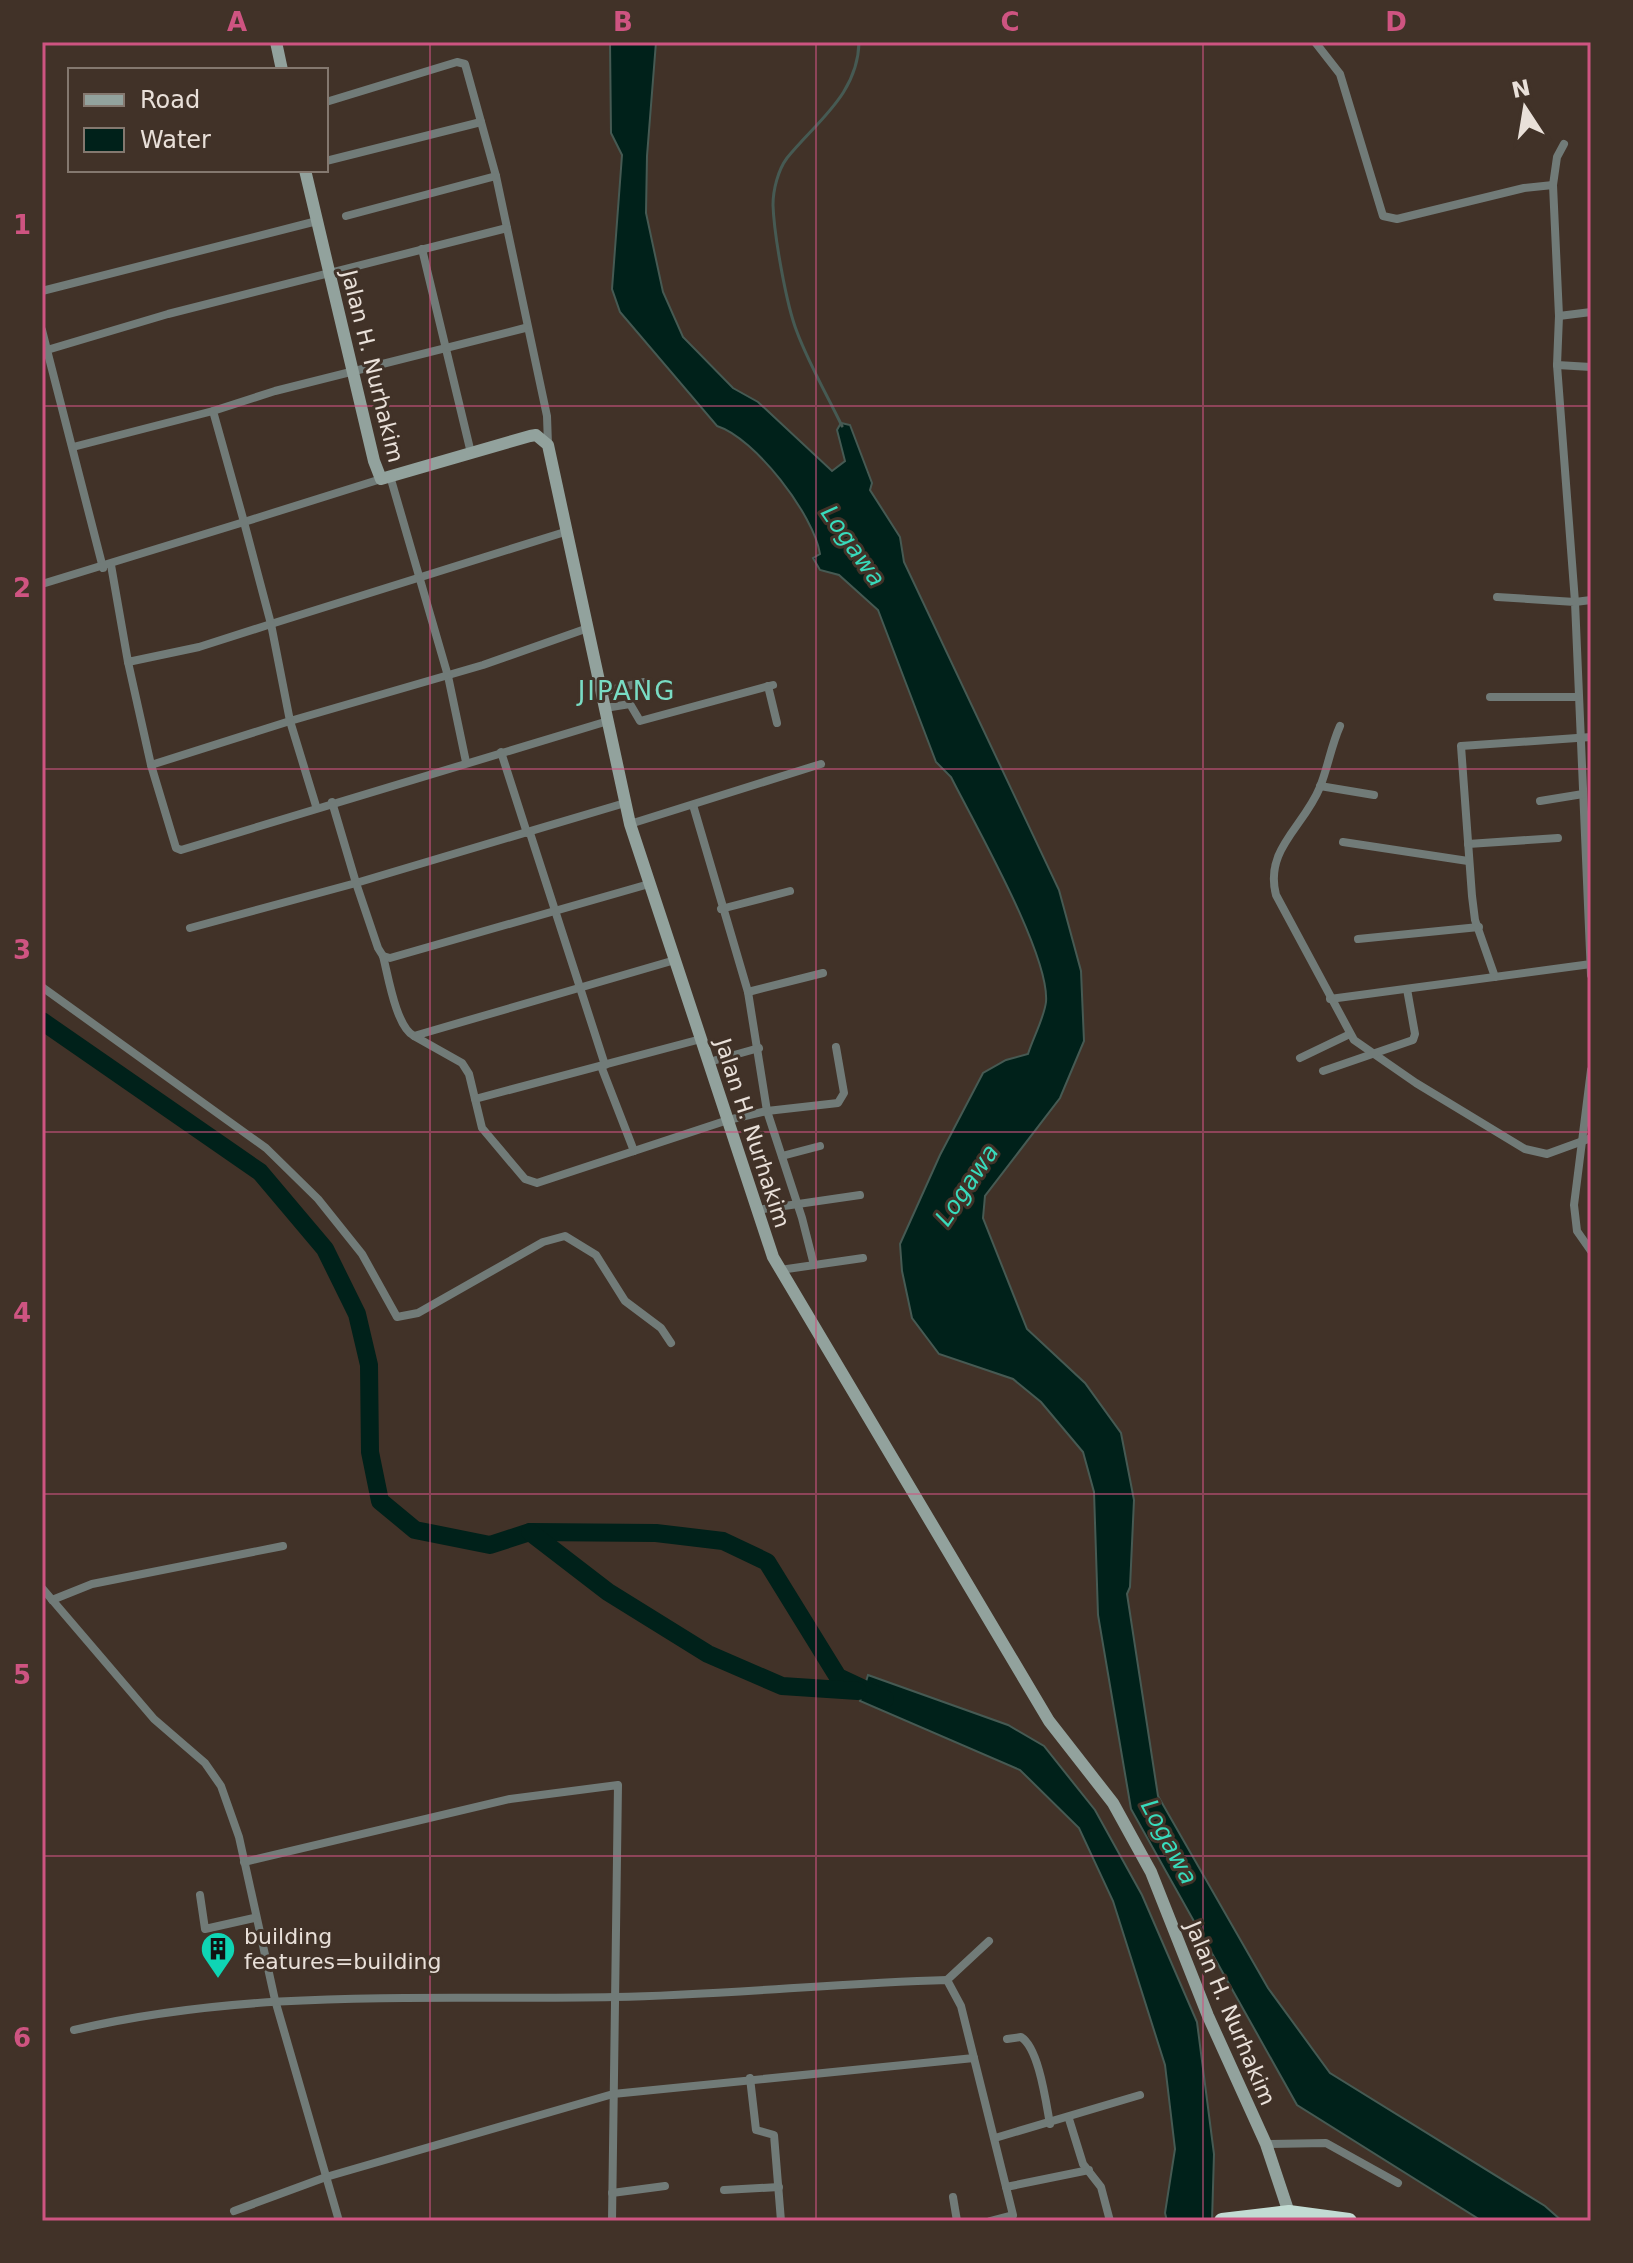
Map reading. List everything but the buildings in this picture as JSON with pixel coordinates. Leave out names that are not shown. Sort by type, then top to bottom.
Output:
[{"type":"highway","points":[[1222,2221],[1289,2213],[1349,2221]]},
{"type":"main road","points":[[276,42],[282,68]]},
{"type":"main road","name":"Jalan H. Nurhakim","points":[[305,172],[352,371],[386,478],[536,435],[548,445],[630,824],[757,1210],[780,1270],[1049,1721],[1113,1803],[1151,1872],[1208,2016],[1266,2144],[1289,2213]]},
{"type":"street","points":[[1315,42],[1340,74],[1383,216],[1397,219],[1524,188],[1553,185]]},
{"type":"street","points":[[328,101],[462,61],[468,69],[496,176],[525,328],[547,416],[548,445]]},
{"type":"street","points":[[328,160],[481,122]]},
{"type":"street","points":[[1564,144],[1557,157],[1553,185],[1559,316],[1557,365],[1579,697],[1586,738],[1583,794],[1591,975]]},
{"type":"street","points":[[346,216],[496,176]]},
{"type":"street","points":[[42,291],[317,221]]},
{"type":"street","points":[[47,350],[507,228]]},
{"type":"street","points":[[422,249],[471,453]]},
{"type":"street","points":[[1559,316],[1591,312]]},
{"type":"street","points":[[73,447],[352,371],[525,328]]},
{"type":"street","points":[[42,330],[107,566],[151,765],[178,850],[501,752],[630,704],[640,721],[770,686],[777,723]]},
{"type":"street","points":[[1557,365],[1591,367]]},
{"type":"street","points":[[213,411],[271,624],[290,721],[316,806]]},
{"type":"street","points":[[42,584],[386,478],[420,576],[448,676],[466,762]]},
{"type":"street","points":[[128,662],[199,647],[568,531]]},
{"type":"street","points":[[1497,597],[1575,602],[1591,600]]},
{"type":"street","points":[[151,765],[448,676],[588,628]]},
{"type":"street","points":[[602,692],[644,682]]},
{"type":"street","points":[[1490,697],[1579,697]]},
{"type":"street","points":[[1340,726],[1325,787],[1276,856],[1272,870],[1276,895],[1334,998],[1350,1034],[1525,1149],[1547,1154],[1586,1137]]},
{"type":"street","points":[[1495,977],[1479,927],[1468,861],[1461,746],[1510,740],[1586,738]]},
{"type":"street","points":[[501,752],[603,1066],[634,1151]]},
{"type":"street","points":[[630,824],[821,764]]},
{"type":"street","points":[[1325,787],[1374,795]]},
{"type":"street","points":[[1540,801],[1583,794]]},
{"type":"street","points":[[332,802],[406,1031],[462,1063],[469,1074],[482,1128],[531,1182],[728,1120],[767,1111],[838,1103],[844,1093],[836,1047]]},
{"type":"street","points":[[190,928],[356,883],[625,803]]},
{"type":"street","points":[[693,805],[715,873],[721,909],[748,992],[767,1111],[814,1265]]},
{"type":"street","points":[[1468,844],[1558,838]]},
{"type":"street","points":[[1343,842],[1468,861]]},
{"type":"street","points":[[383,956],[390,958],[434,948],[649,884]]},
{"type":"street","points":[[721,909],[790,891]]},
{"type":"street","points":[[1358,939],[1479,927]]},
{"type":"street","points":[[414,1036],[675,960]]},
{"type":"street","points":[[1334,998],[1590,964]]},
{"type":"street","points":[[748,992],[823,973]]},
{"type":"street","points":[[42,987],[266,1148],[318,1199],[362,1254],[397,1317],[418,1313],[543,1242],[565,1236],[596,1255],[625,1301],[661,1328],[671,1343]]},
{"type":"street","points":[[1323,1071],[1380,1053],[1414,1038],[1407,989]]},
{"type":"street","points":[[1300,1058],[1350,1034]]},
{"type":"street","points":[[475,1099],[701,1039]]},
{"type":"street","points":[[709,1062],[759,1048]]},
{"type":"street","points":[[1591,1070],[1586,1137],[1574,1205],[1577,1231],[1591,1251]]},
{"type":"street","points":[[782,1156],[820,1146]]},
{"type":"street","points":[[757,1210],[860,1195]]},
{"type":"street","points":[[780,1270],[863,1258]]},
{"type":"street","points":[[52,1600],[92,1584],[283,1546]]},
{"type":"street","points":[[42,1588],[154,1719],[205,1763],[225,1794],[244,1862],[254,1918],[275,2000],[339,2221]]},
{"type":"street","points":[[244,1862],[510,1799],[618,1785],[612,2221]]},
{"type":"street","points":[[200,1895],[205,1929],[254,1918]]},
{"type":"street","points":[[74,2030],[166,2010],[343,1996],[616,1997],[947,1980],[989,1941]]},
{"type":"street","points":[[947,1980],[956,1992],[1014,2218],[990,2221]]},
{"type":"street","points":[[1007,2039],[1021,2037],[1028,2042],[1040,2075],[1050,2124]]},
{"type":"street","points":[[234,2211],[326,2177],[613,2094],[974,2058]]},
{"type":"street","points":[[750,2078],[756,2130],[774,2135],[781,2221]]},
{"type":"street","points":[[995,2138],[1069,2119],[1140,2095]]},
{"type":"street","points":[[1069,2119],[1079,2156],[1099,2180],[1110,2221]]},
{"type":"street","points":[[1266,2144],[1326,2143],[1398,2183]]},
{"type":"street","points":[[1006,2187],[1089,2170]]},
{"type":"street","points":[[612,2193],[665,2186]]},
{"type":"street","points":[[724,2190],[779,2187]]},
{"type":"street","points":[[953,2197],[957,2221]]},
{"type":"water","name":"Logawa","points":[[610,42],[656,42],[646,213],[663,292],[683,337],[733,388],[758,402],[832,471],[845,461],[837,430],[841,423],[850,425],[872,483],[870,490],[900,537],[904,562],[1059,890],[1081,971],[1084,1041],[1060,1098],[985,1196],[983,1218],[1027,1329],[1085,1383],[1121,1433],[1134,1500],[1130,1587],[1127,1594],[1158,1796],[1268,1988],[1330,2073],[1545,2206],[1562,2221],[1482,2221],[1297,2105],[1131,1809],[1098,1615],[1094,1492],[1083,1452],[1041,1402],[1013,1379],[939,1354],[912,1318],[900,1244],[940,1155],[983,1073],[1006,1060],[1028,1054],[1045,1008],[1044,981],[1036,953],[1009,889],[951,777],[936,762],[878,610],[839,575],[820,570],[813,558],[820,554],[807,519],[780,480],[748,446],[717,426],[620,312],[612,289],[622,155],[611,133]]},
{"type":"water","points":[[868,1675],[1008,1725],[1044,1746],[1095,1810],[1142,1895],[1197,2022],[1214,2154],[1212,2221],[1167,2221],[1165,2213],[1175,2149],[1165,2065],[1113,1901],[1079,1828],[1020,1770],[860,1701]]},
{"type":"waterway","points":[[842,426],[793,320],[778,251],[773,199],[784,163],[844,92],[852,77],[859,42]]},
{"type":"waterway","points":[[42,1021],[260,1172],[325,1249],[357,1314],[369,1365],[370,1452],[380,1501],[415,1530],[490,1545],[530,1532],[656,1533],[723,1541],[767,1562],[838,1677],[885,1699]]},
{"type":"waterway","points":[[530,1532],[608,1592],[708,1654],[782,1686],[858,1691]]},
{"type":"place","name":"building features=building","points":[[218,1980]]},
{"type":"district","name":"JIPANG","points":[[627,691]]}]
